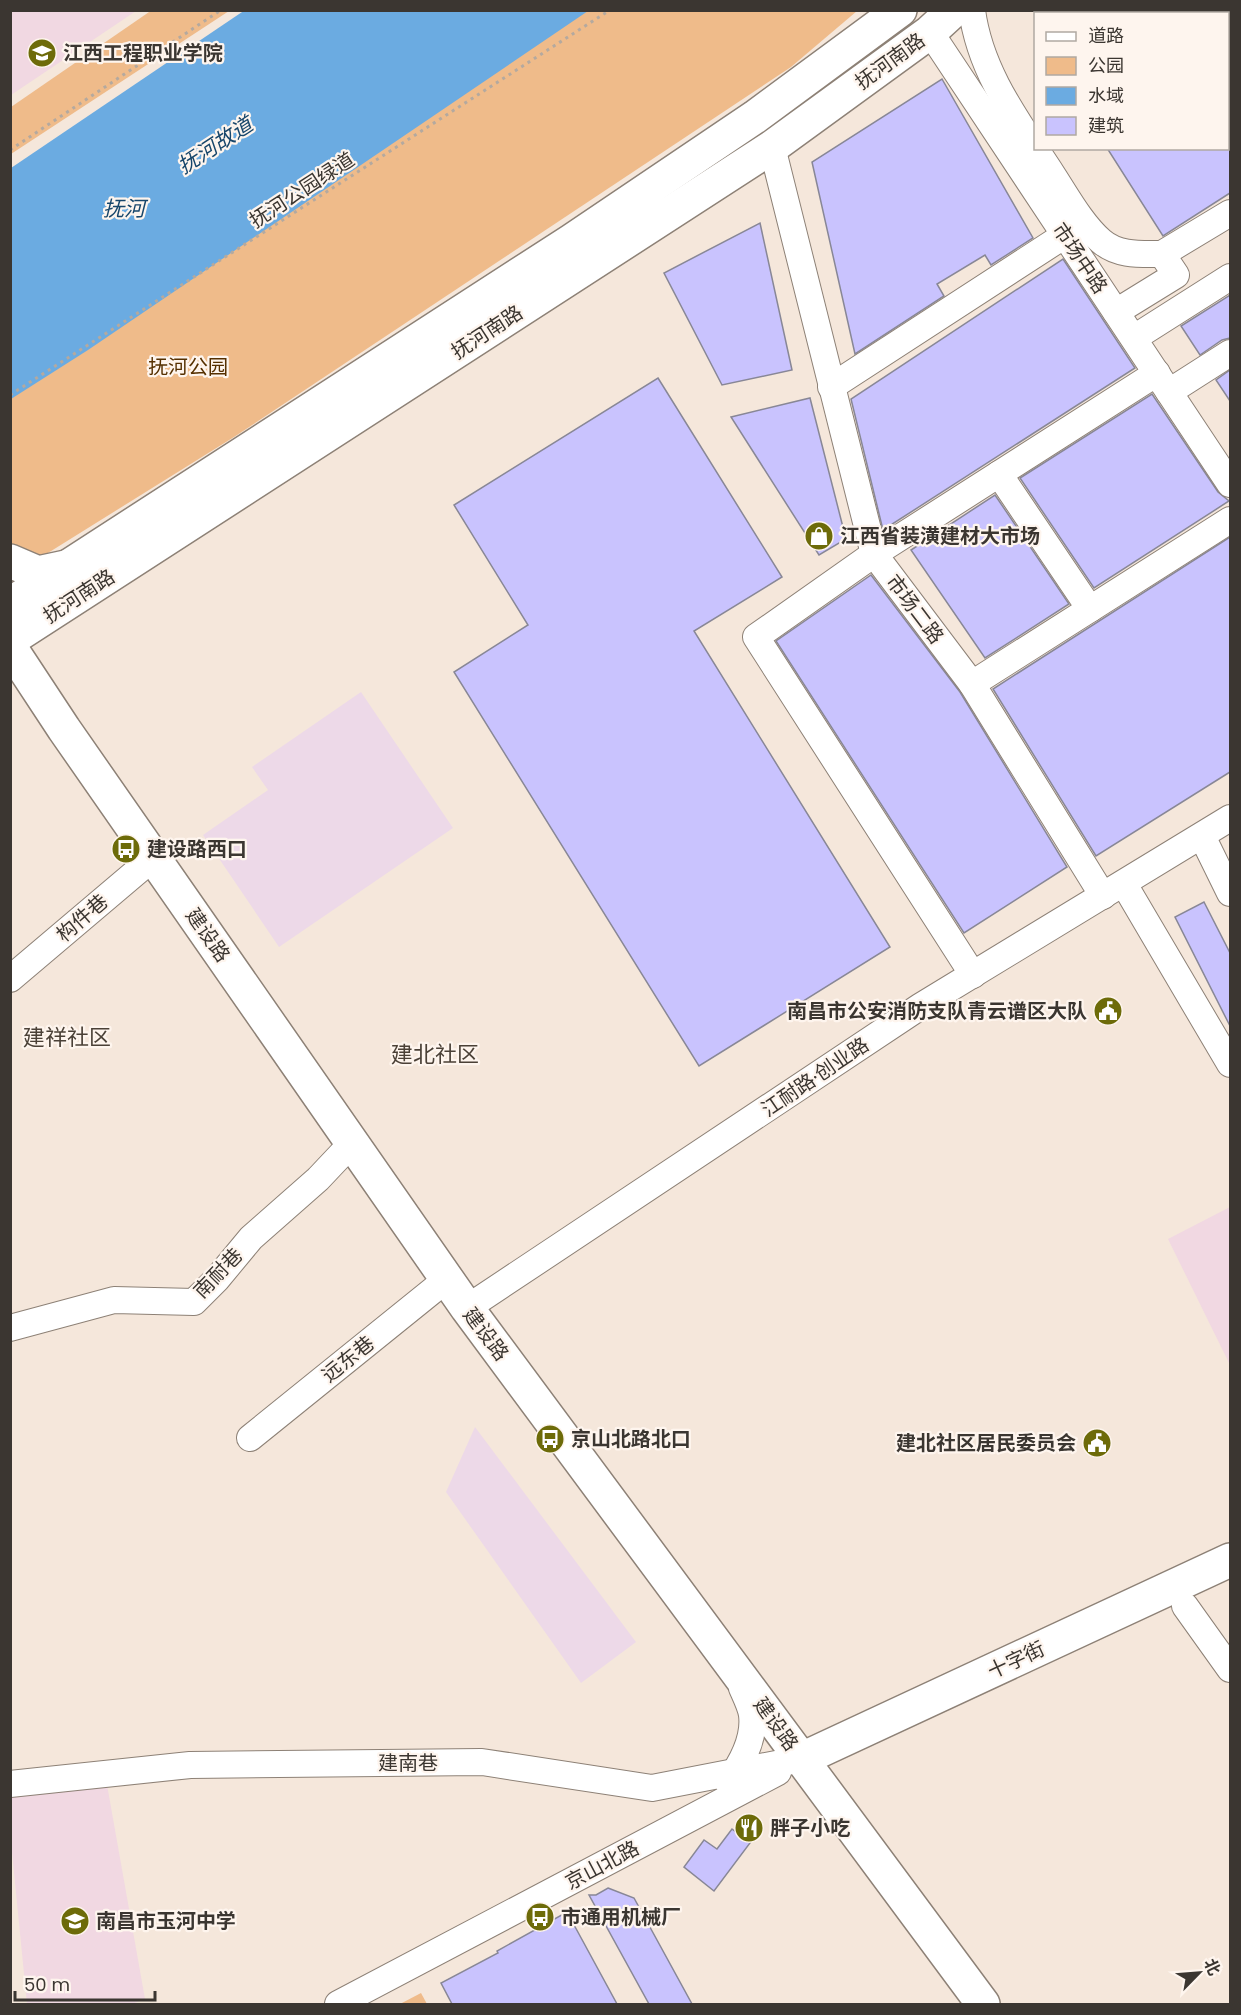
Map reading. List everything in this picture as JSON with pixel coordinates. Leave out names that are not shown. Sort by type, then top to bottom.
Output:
[{"type":"main road","name":"抚河南路","points":[[10,603],[571,241],[755,117],[900,10]]},
{"type":"main road","name":"抚河南路","points":[[12,637],[772,147],[942,21]]},
{"type":"main road","points":[[10,561],[38,573],[66,567]]},
{"type":"main road","name":"建设路","points":[[12,637],[64,729],[447,1280],[983,2004]]},
{"type":"main road","name":"十字街","points":[[809,1768],[1230,1560]]},
{"type":"main road","name":"十字街","points":[[809,1768],[1230,1585]]},
{"type":"street","points":[[972,10],[985,62],[1001,97],[1034,147]]},
{"type":"street","name":"市场中路","points":[[942,21],[1065,235],[1164,383],[1223,458],[1230,484]]},
{"type":"street","name":"市场二路","points":[[772,147],[874,554],[972,684],[1227,1052]]},
{"type":"street","points":[[1036,150],[1082,219],[1102,242],[1129,255],[1162,254],[1230,213]]},
{"type":"street","points":[[831,387],[1065,235]]},
{"type":"street","points":[[1116,312],[1176,275],[1162,254]]},
{"type":"street","points":[[1134,338],[1230,278]]},
{"type":"street","points":[[973,975],[756,637],[874,554],[999,474],[1164,383],[1230,353]]},
{"type":"street","points":[[999,474],[1090,609]]},
{"type":"street","points":[[972,684],[1230,520]]},
{"type":"street","name":"江耐路·创业路","points":[[467,1308],[921,1006],[1230,818]]},
{"type":"street","points":[[1202,836],[1230,893]]},
{"type":"street","name":"构件巷","points":[[10,979],[154,857]]},
{"type":"street","name":"南耐巷","points":[[10,1328],[114,1300],[194,1302],[217,1279],[251,1238],[318,1179],[352,1143]]},
{"type":"street","name":"远东巷","points":[[250,1438],[447,1280]]},
{"type":"street","points":[[1185,1606],[1230,1669]]},
{"type":"street","points":[[709,1809],[736,1772],[751,1740],[752,1715],[735,1668]]},
{"type":"street","name":"建南巷","points":[[10,1784],[190,1765],[482,1762],[652,1788],[736,1772],[809,1768]]},
{"type":"street","name":"京山北路","points":[[339,2004],[709,1809],[809,1768]]},
{"type":"path","points":[[10,150],[221,10]]},
{"type":"path","name":"抚河公园绿道","points":[[10,395],[610,10]]},
{"type":"shaded area","name":"江西工程职业学院","points":[[11,10],[136,10],[136,11],[11,95]]},
{"type":"shaded area","points":[[361,692],[453,828],[279,947],[203,835],[268,790],[252,767]]},
{"type":"shaded area","points":[[1230,1207],[1230,1365],[1168,1239]]},
{"type":"shaded area","points":[[475,1427],[636,1642],[581,1683],[446,1492]]},
{"type":"shaded area","name":"南昌市玉河中学","points":[[106,1779],[145,1999],[132,2004],[27,2004],[11,1842],[10,1792]]},
{"type":"green space","points":[[152,10],[229,11],[11,154],[11,107]]},
{"type":"green space","name":"抚河公园","points":[[581,11],[857,11],[791,67],[234,437],[11,576],[10,383]]},
{"type":"green space","points":[[421,1993],[427,2004],[400,2004]]},
{"type":"water","name":"抚河","points":[[245,10],[588,11],[88,350],[11,399],[11,168]]},
{"type":"building","points":[[942,79],[1033,238],[991,265],[985,255],[937,284],[944,296],[855,354],[812,162]]},
{"type":"building","points":[[1230,148],[1230,193],[1163,236],[1108,150],[1229,150]]},
{"type":"building","points":[[760,223],[792,370],[722,385],[664,273]]},
{"type":"building","points":[[1063,259],[1135,368],[883,530],[851,399]]},
{"type":"building","points":[[1230,295],[1230,338],[1222,340],[1200,355],[1181,326]]},
{"type":"building","points":[[1230,370],[1230,401],[1216,380]]},
{"type":"building","points":[[658,378],[782,577],[694,631],[890,947],[699,1066],[454,672],[528,625],[454,505]]},
{"type":"building","points":[[1152,394],[1218,492],[1229,501],[1094,588],[1020,478]]},
{"type":"building","points":[[810,398],[846,539],[819,555],[731,417]]},
{"type":"building","points":[[995,495],[1069,604],[985,658],[911,550]]},
{"type":"building","points":[[1230,537],[1230,772],[1096,856],[993,689]]},
{"type":"building","points":[[871,575],[960,692],[1067,867],[964,933],[776,641]]},
{"type":"building","points":[[1204,902],[1230,953],[1230,1026],[1175,917]]},
{"type":"building","points":[[732,1829],[750,1843],[714,1891],[684,1867],[704,1840],[717,1849]]},
{"type":"building","points":[[608,1888],[634,1898],[692,2004],[649,2004],[589,1895],[596,1895]]},
{"type":"building","points":[[567,1912],[617,2004],[452,2004],[441,1983],[498,1953],[497,1951]]},
{"type":"place","name":"江西工程职业学院","points":[[42,53]]},
{"type":"place","name":"江西省装潢建材大市场","points":[[819,536]]},
{"type":"place","name":"建设路西口","points":[[126,849]]},
{"type":"place","name":"南昌市公安消防支队青云谱区大队","points":[[1108,1011]]},
{"type":"place","name":"京山北路北口","points":[[550,1439]]},
{"type":"place","name":"建北社区居民委员会","points":[[1097,1443]]},
{"type":"place","name":"胖子小吃","points":[[749,1828]]},
{"type":"place","name":"市通用机械厂","points":[[540,1917]]},
{"type":"place","name":"南昌市玉河中学","points":[[75,1921]]},
{"type":"district","name":"建祥社区","points":[[67,1037]]},
{"type":"district","name":"建北社区","points":[[435,1054]]},
{"type":"water label","name":"抚河故道","points":[[215,145]]}]
